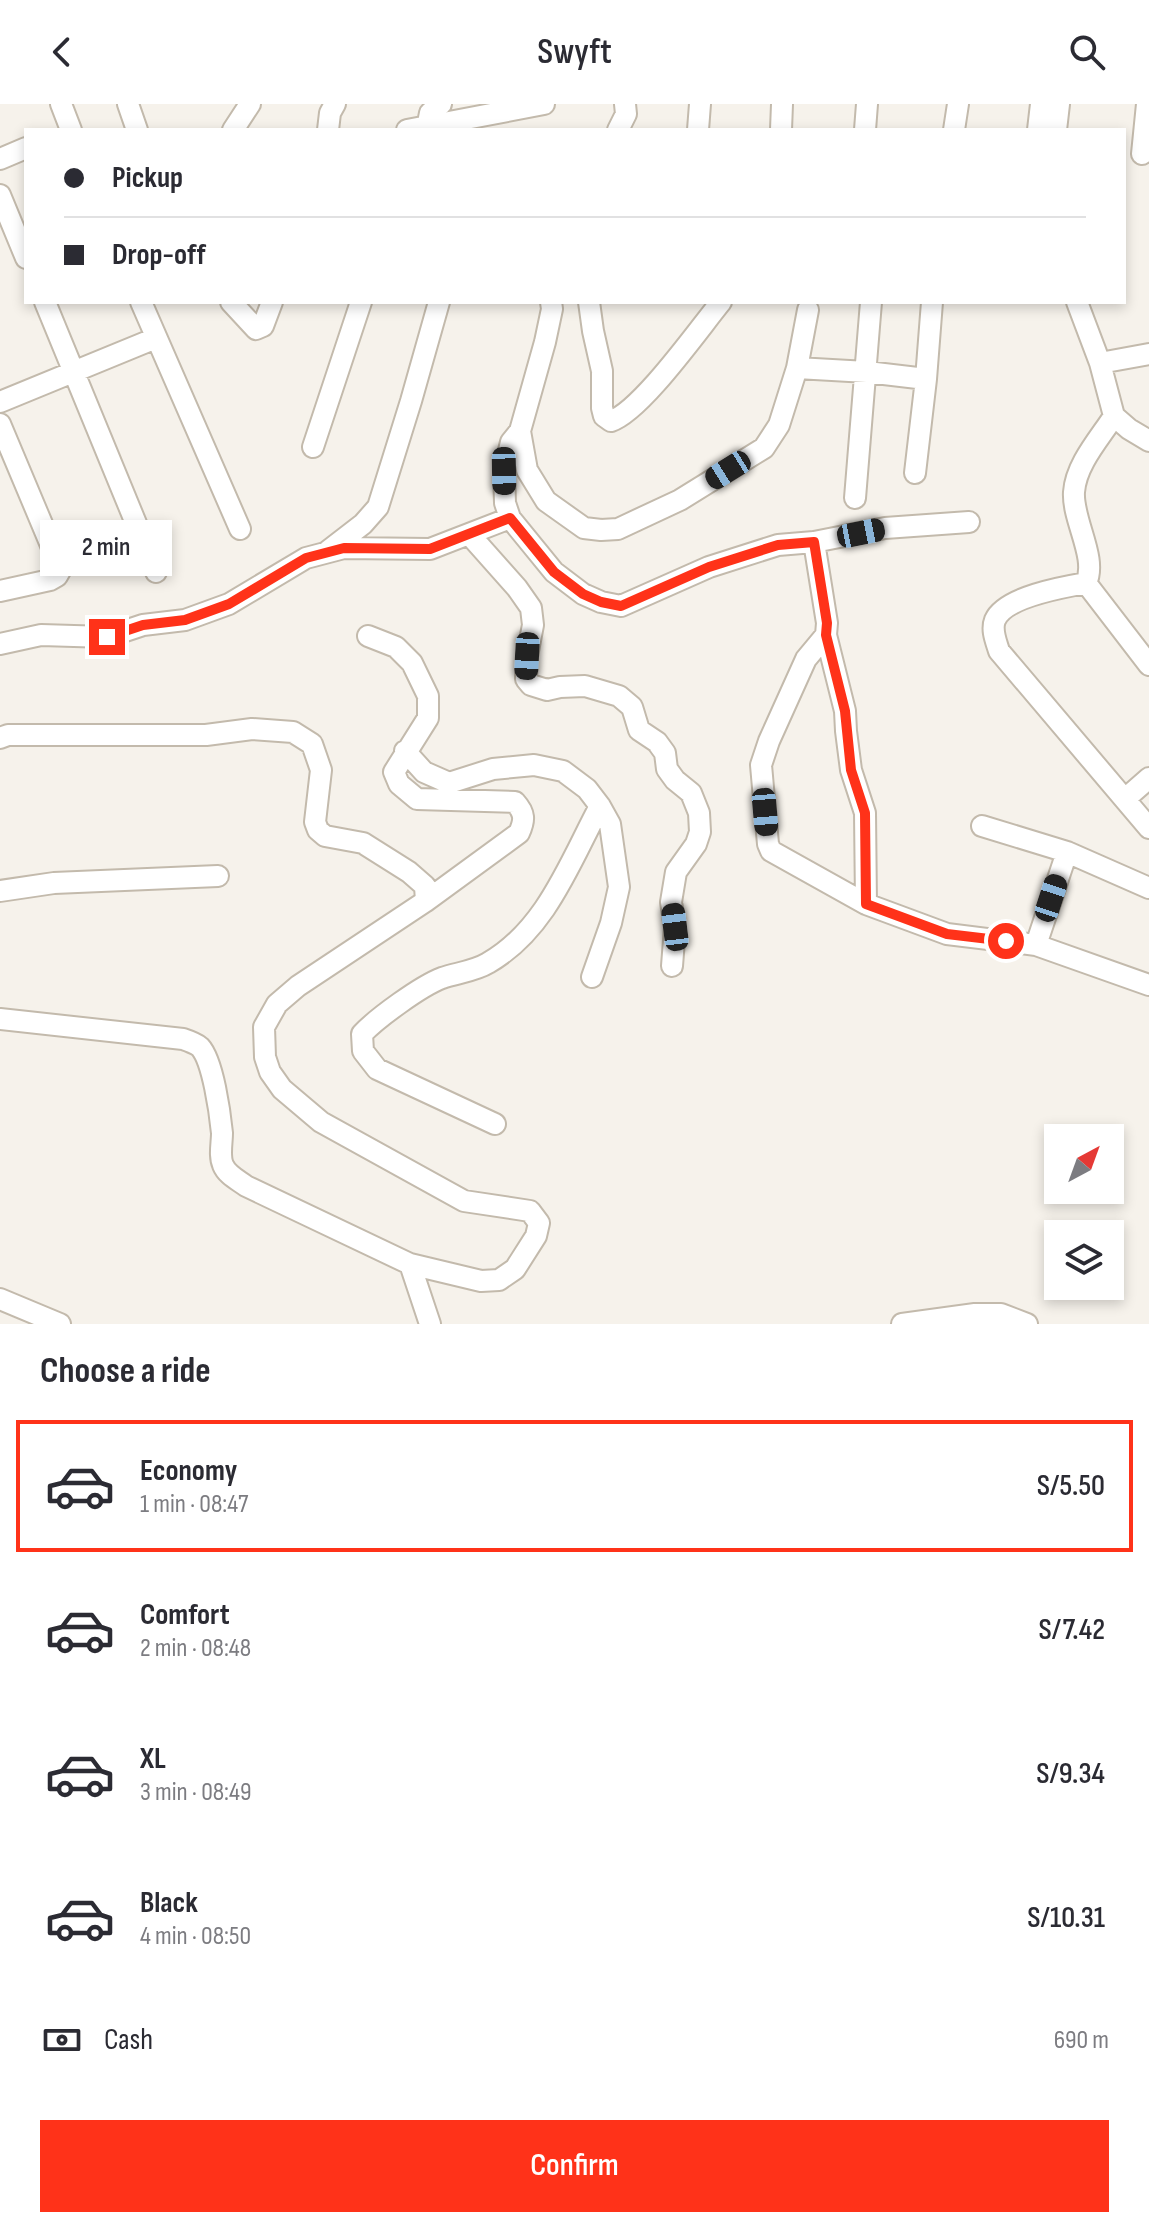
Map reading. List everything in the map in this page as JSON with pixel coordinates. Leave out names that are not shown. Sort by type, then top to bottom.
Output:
[{"type":"street","points":[[61,104],[70,128]]},
{"type":"street","points":[[234,128],[250,104]]},
{"type":"street","points":[[328,128],[335,104]]},
{"type":"street","points":[[441,104],[430,113],[434,127],[544,104]]},
{"type":"street","points":[[619,128],[626,114],[625,104]]},
{"type":"street","points":[[698,128],[700,104]]},
{"type":"street","points":[[781,128],[782,104]]},
{"type":"street","points":[[865,128],[867,104]]},
{"type":"street","points":[[954,128],[958,104]]},
{"type":"street","points":[[1038,128],[1041,104]]},
{"type":"street","points":[[1056,128],[1059,104]]},
{"type":"street","points":[[1142,154],[1147,104]]},
{"type":"street","points":[[0,159],[24,149]]},
{"type":"street","points":[[0,195],[24,253]]},
{"type":"street","points":[[46,304],[156,572]]},
{"type":"street","points":[[142,304],[240,529]]},
{"type":"street","points":[[233,304],[256,329],[263,326],[271,304]]},
{"type":"street","points":[[313,447],[360,304]]},
{"type":"street","points":[[325,553],[363,524],[378,507],[438,304]]},
{"type":"street","points":[[551,304],[545,342],[520,431],[511,442],[504,471],[505,503],[510,518],[554,572],[583,594],[621,606],[709,567],[778,545],[814,542],[885,528],[969,522]]},
{"type":"street","points":[[589,304],[602,371],[602,408],[604,416],[611,421],[620,418],[643,398],[719,304]]},
{"type":"street","points":[[855,498],[871,304]]},
{"type":"street","points":[[915,473],[932,304]]},
{"type":"street","points":[[1078,304],[1100,363],[1114,416],[1149,441]]},
{"type":"street","points":[[520,431],[527,470],[546,501],[584,528],[618,529],[680,500],[764,448],[779,425],[797,368],[808,310]]},
{"type":"street","points":[[0,402],[156,338]]},
{"type":"street","points":[[1100,363],[1149,354]]},
{"type":"street","points":[[797,368],[926,379]]},
{"type":"street","points":[[1086,583],[1090,565],[1076,513],[1074,492],[1080,469],[1114,416]]},
{"type":"street","points":[[0,424],[61,569],[50,580],[0,591]]},
{"type":"street","points":[[0,644],[41,635],[107,637],[143,625],[185,620],[229,604],[306,558],[344,548],[430,549],[510,518]]},
{"type":"street","points":[[469,534],[531,608],[533,625],[526,679],[531,685],[547,690],[585,686],[619,696],[632,707],[639,730],[657,742],[665,753],[667,769],[675,780],[691,793],[699,813],[700,832],[696,844],[676,872],[671,902],[675,927],[672,966]]},
{"type":"street","points":[[814,542],[827,623],[826,635],[845,711],[851,770],[865,813],[866,904]]},
{"type":"street","points":[[1086,583],[1149,665]]},
{"type":"street","points":[[1086,583],[1018,599],[1005,607],[995,620],[994,634],[999,651],[1149,828]]},
{"type":"street","points":[[826,635],[806,659],[761,765],[771,851],[866,904],[947,934],[1036,945],[1149,985]]},
{"type":"street","points":[[0,1019],[183,1039],[194,1043],[202,1049],[211,1071],[222,1132],[222,1163],[227,1173],[246,1186],[410,1264],[481,1281],[499,1280],[515,1269],[536,1236],[539,1223],[530,1211],[464,1201],[321,1122],[282,1089],[270,1072],[265,1057],[264,1027],[277,1004],[298,986],[426,901],[519,833],[524,822],[522,810],[515,802],[417,799],[399,784],[394,772],[428,718],[428,696],[412,663],[396,647],[368,636]]},
{"type":"street","points":[[0,738],[8,735],[206,735],[252,729],[293,732],[312,744],[321,770],[315,822],[318,830],[325,836],[363,843],[409,872],[425,886],[426,901]]},
{"type":"street","points":[[405,751],[424,772],[449,783],[493,769],[534,765],[563,771],[587,789],[610,824],[619,887],[611,923],[592,977]]},
{"type":"street","points":[[1125,799],[1149,778]]},
{"type":"street","points":[[495,1124],[377,1069],[363,1051],[362,1034],[375,1020],[438,979],[486,965],[515,945],[543,913],[600,806]]},
{"type":"street","points":[[982,826],[1067,852],[1149,888]]},
{"type":"street","points":[[1036,945],[1067,852]]},
{"type":"street","points":[[0,891],[54,883],[218,876]]},
{"type":"street","points":[[410,1264],[430,1324]]},
{"type":"street","points":[[0,1299],[60,1324]]},
{"type":"street","points":[[902,1324],[975,1314],[1001,1314],[1027,1324]]},
{"type":"route","points":[[107,637],[143,625],[185,620],[229,604],[306,558],[344,548],[430,549],[510,518],[554,572],[583,594],[621,606],[709,567],[778,545],[814,542],[827,623],[826,635],[845,711],[851,770],[865,813],[866,904],[947,934],[1006,941]]}]
